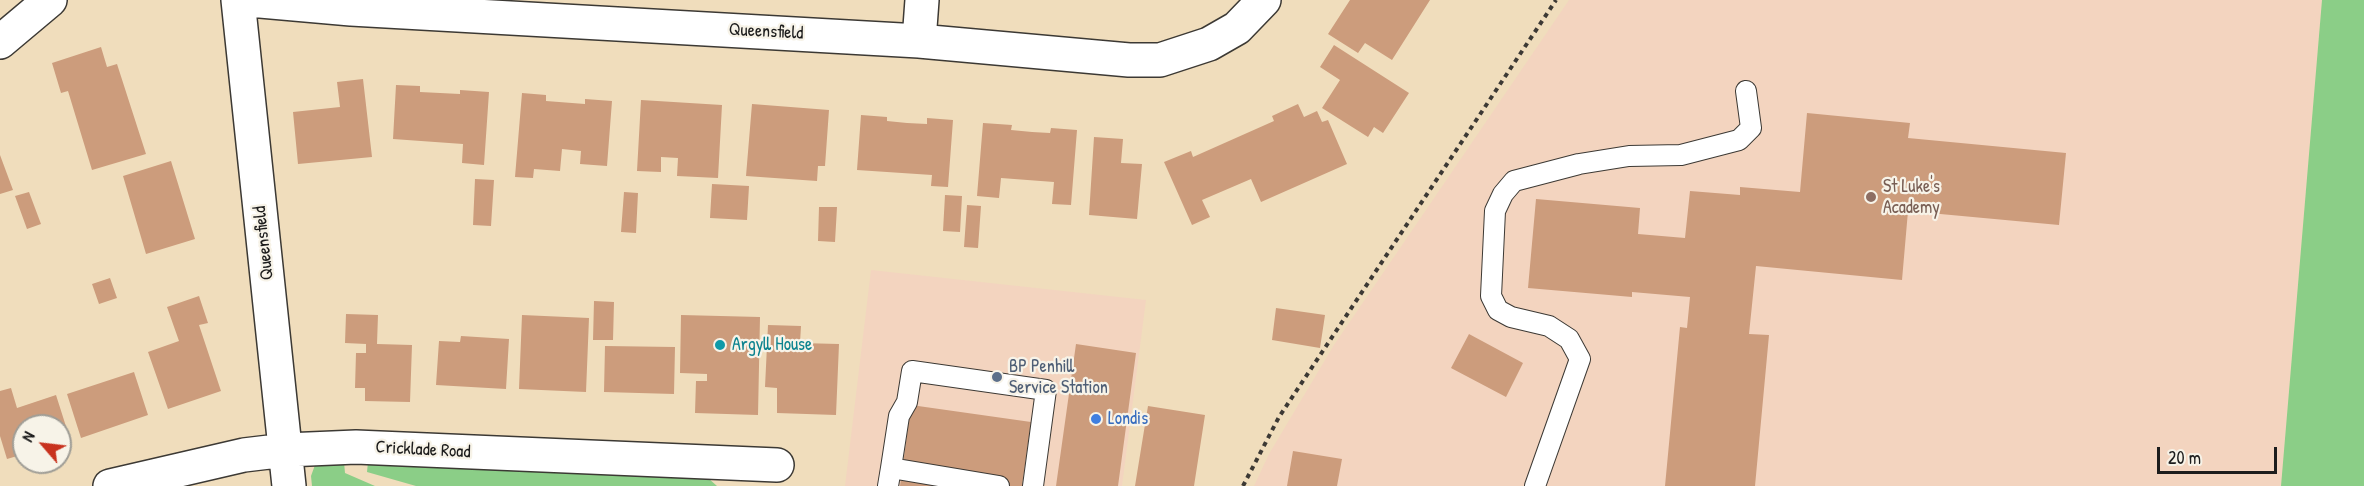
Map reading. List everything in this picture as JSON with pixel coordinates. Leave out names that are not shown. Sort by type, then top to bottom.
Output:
[{"type":"street","points":[[0,42],[50,0]]},
{"type":"street","name":"Queensfield","points":[[238,0],[289,486]]},
{"type":"street","name":"Queensfield","points":[[249,0],[505,9],[919,41],[1128,60],[1160,60],[1209,44],[1238,28],[1264,0]]},
{"type":"street","points":[[919,41],[922,0]]},
{"type":"street","name":"Cricklade Road","points":[[110,486],[204,463],[286,450],[356,447],[740,475],[777,465]]},
{"type":"lane","points":[[1535,486],[1580,359],[1569,339],[1549,326],[1511,317],[1498,310],[1491,296],[1495,211],[1503,194],[1514,182],[1579,164],[1629,156],[1681,155],[1739,140],[1751,128],[1746,91]]},
{"type":"lane","points":[[999,486],[890,477],[899,416],[907,402],[912,371],[1046,390],[1033,486]]},
{"type":"path","points":[[1243,486],[1279,417],[1557,0]]},
{"type":"shaded area","name":"St Luke's Academy","points":[[1569,0],[2322,0],[2281,486],[1254,486],[1269,454],[1334,345]]},
{"type":"shaded area","name":"BP Penhill Service Station","points":[[871,270],[1146,300],[1122,486],[845,486]]},
{"type":"green space","points":[[2322,0],[2364,0],[2364,486],[2281,486]]},
{"type":"green space","points":[[344,462],[345,473],[375,486],[312,486],[311,476],[315,465]]},
{"type":"green space","points":[[368,462],[708,478],[717,486],[416,486],[367,472]]},
{"type":"building","points":[[1350,0],[1430,0],[1392,60],[1365,43],[1358,53],[1328,34]]},
{"type":"building","points":[[1334,45],[1409,93],[1383,133],[1374,127],[1368,137],[1322,108],[1340,80],[1320,67]]},
{"type":"building","points":[[101,47],[107,67],[117,64],[146,154],[92,170],[68,91],[61,93],[52,63]]},
{"type":"building","points":[[363,79],[372,157],[298,164],[293,112],[340,107],[337,82]]},
{"type":"building","points":[[396,85],[420,86],[420,92],[460,94],[460,90],[489,92],[484,165],[462,163],[463,144],[393,139]]},
{"type":"building","points":[[522,93],[546,95],[546,101],[585,104],[585,99],[612,101],[607,166],[580,164],[581,151],[562,149],[560,171],[534,169],[533,178],[515,177]]},
{"type":"building","points":[[641,100],[722,105],[718,178],[677,176],[678,158],[661,157],[661,172],[637,171]]},
{"type":"building","points":[[752,104],[829,110],[825,166],[818,166],[817,181],[746,176]]},
{"type":"building","points":[[1298,104],[1304,117],[1317,111],[1322,122],[1328,120],[1347,164],[1261,202],[1251,179],[1202,200],[1210,217],[1192,225],[1164,162],[1191,151],[1193,157],[1274,121],[1272,116]]},
{"type":"building","points":[[1807,113],[1910,123],[1908,138],[2066,153],[2059,225],[1908,211],[1902,280],[1756,266],[1749,334],[1769,335],[1755,486],[1665,486],[1680,327],[1687,328],[1690,297],[1632,292],[1632,297],[1528,288],[1536,199],[1640,208],[1638,234],[1685,238],[1690,191],[1740,195],[1740,187],[1800,192]]},
{"type":"building","points":[[861,115],[887,117],[887,121],[907,123],[927,124],[927,118],[953,120],[948,187],[931,186],[932,175],[857,170]]},
{"type":"building","points":[[983,123],[1012,125],[1011,130],[1032,132],[1050,133],[1051,128],[1077,130],[1071,205],[1052,204],[1054,182],[1001,178],[999,198],[977,196]]},
{"type":"building","points":[[1094,137],[1123,139],[1121,163],[1142,164],[1137,219],[1089,215]]},
{"type":"building","points":[[0,155],[13,190],[0,194]]},
{"type":"building","points":[[171,161],[195,239],[146,254],[123,176]]},
{"type":"building","points":[[475,179],[494,180],[491,226],[473,225]]},
{"type":"building","points":[[712,184],[749,186],[747,220],[710,218]]},
{"type":"building","points":[[29,192],[41,224],[27,229],[15,196]]},
{"type":"building","points":[[624,192],[638,193],[636,233],[621,232]]},
{"type":"building","points":[[945,195],[962,196],[960,232],[943,231]]},
{"type":"building","points":[[967,205],[981,206],[978,248],[964,247]]},
{"type":"building","points":[[819,207],[837,207],[835,242],[818,241]]},
{"type":"building","points":[[110,278],[117,298],[99,304],[92,284]]},
{"type":"building","points":[[199,296],[208,323],[199,325],[221,391],[168,409],[148,352],[179,341],[167,307]]},
{"type":"building","points":[[594,301],[614,302],[613,340],[593,340]]},
{"type":"building","points":[[1276,308],[1325,315],[1320,348],[1272,340]]},
{"type":"building","points":[[346,314],[378,315],[377,344],[412,345],[410,402],[365,401],[365,388],[355,388],[356,353],[366,353],[366,344],[345,343]]},
{"type":"building","points":[[522,315],[589,318],[586,392],[519,389]]},
{"type":"building","name":"Argyll House","points":[[681,315],[760,317],[758,415],[695,413],[696,381],[707,381],[707,374],[680,373]]},
{"type":"building","points":[[768,325],[801,326],[800,343],[839,344],[836,415],[777,413],[777,388],[765,387]]},
{"type":"building","points":[[1469,334],[1523,363],[1506,397],[1451,368]]},
{"type":"building","points":[[461,336],[509,339],[506,389],[436,385],[439,341],[460,342]]},
{"type":"building","name":"Londis","points":[[1076,344],[1136,353],[1118,486],[1056,486]]},
{"type":"building","points":[[605,346],[675,347],[674,394],[604,392]]},
{"type":"building","points":[[134,372],[148,415],[81,438],[67,394]]},
{"type":"building","points":[[11,388],[17,408],[56,395],[62,414],[12,414],[12,458],[7,459],[0,436],[0,391]]},
{"type":"building","points":[[911,405],[1031,422],[1022,486],[900,486]]},
{"type":"building","points":[[1148,406],[1205,415],[1194,486],[1135,486]]},
{"type":"building","points":[[1293,451],[1342,459],[1337,486],[1287,486]]},
{"type":"place","name":"St Luke's Academy","points":[[1871,197]]},
{"type":"place","name":"Argyll House","points":[[720,345]]},
{"type":"place","name":"BP Penhill Service Station","points":[[997,377]]},
{"type":"place","name":"Londis","points":[[1096,419]]}]
